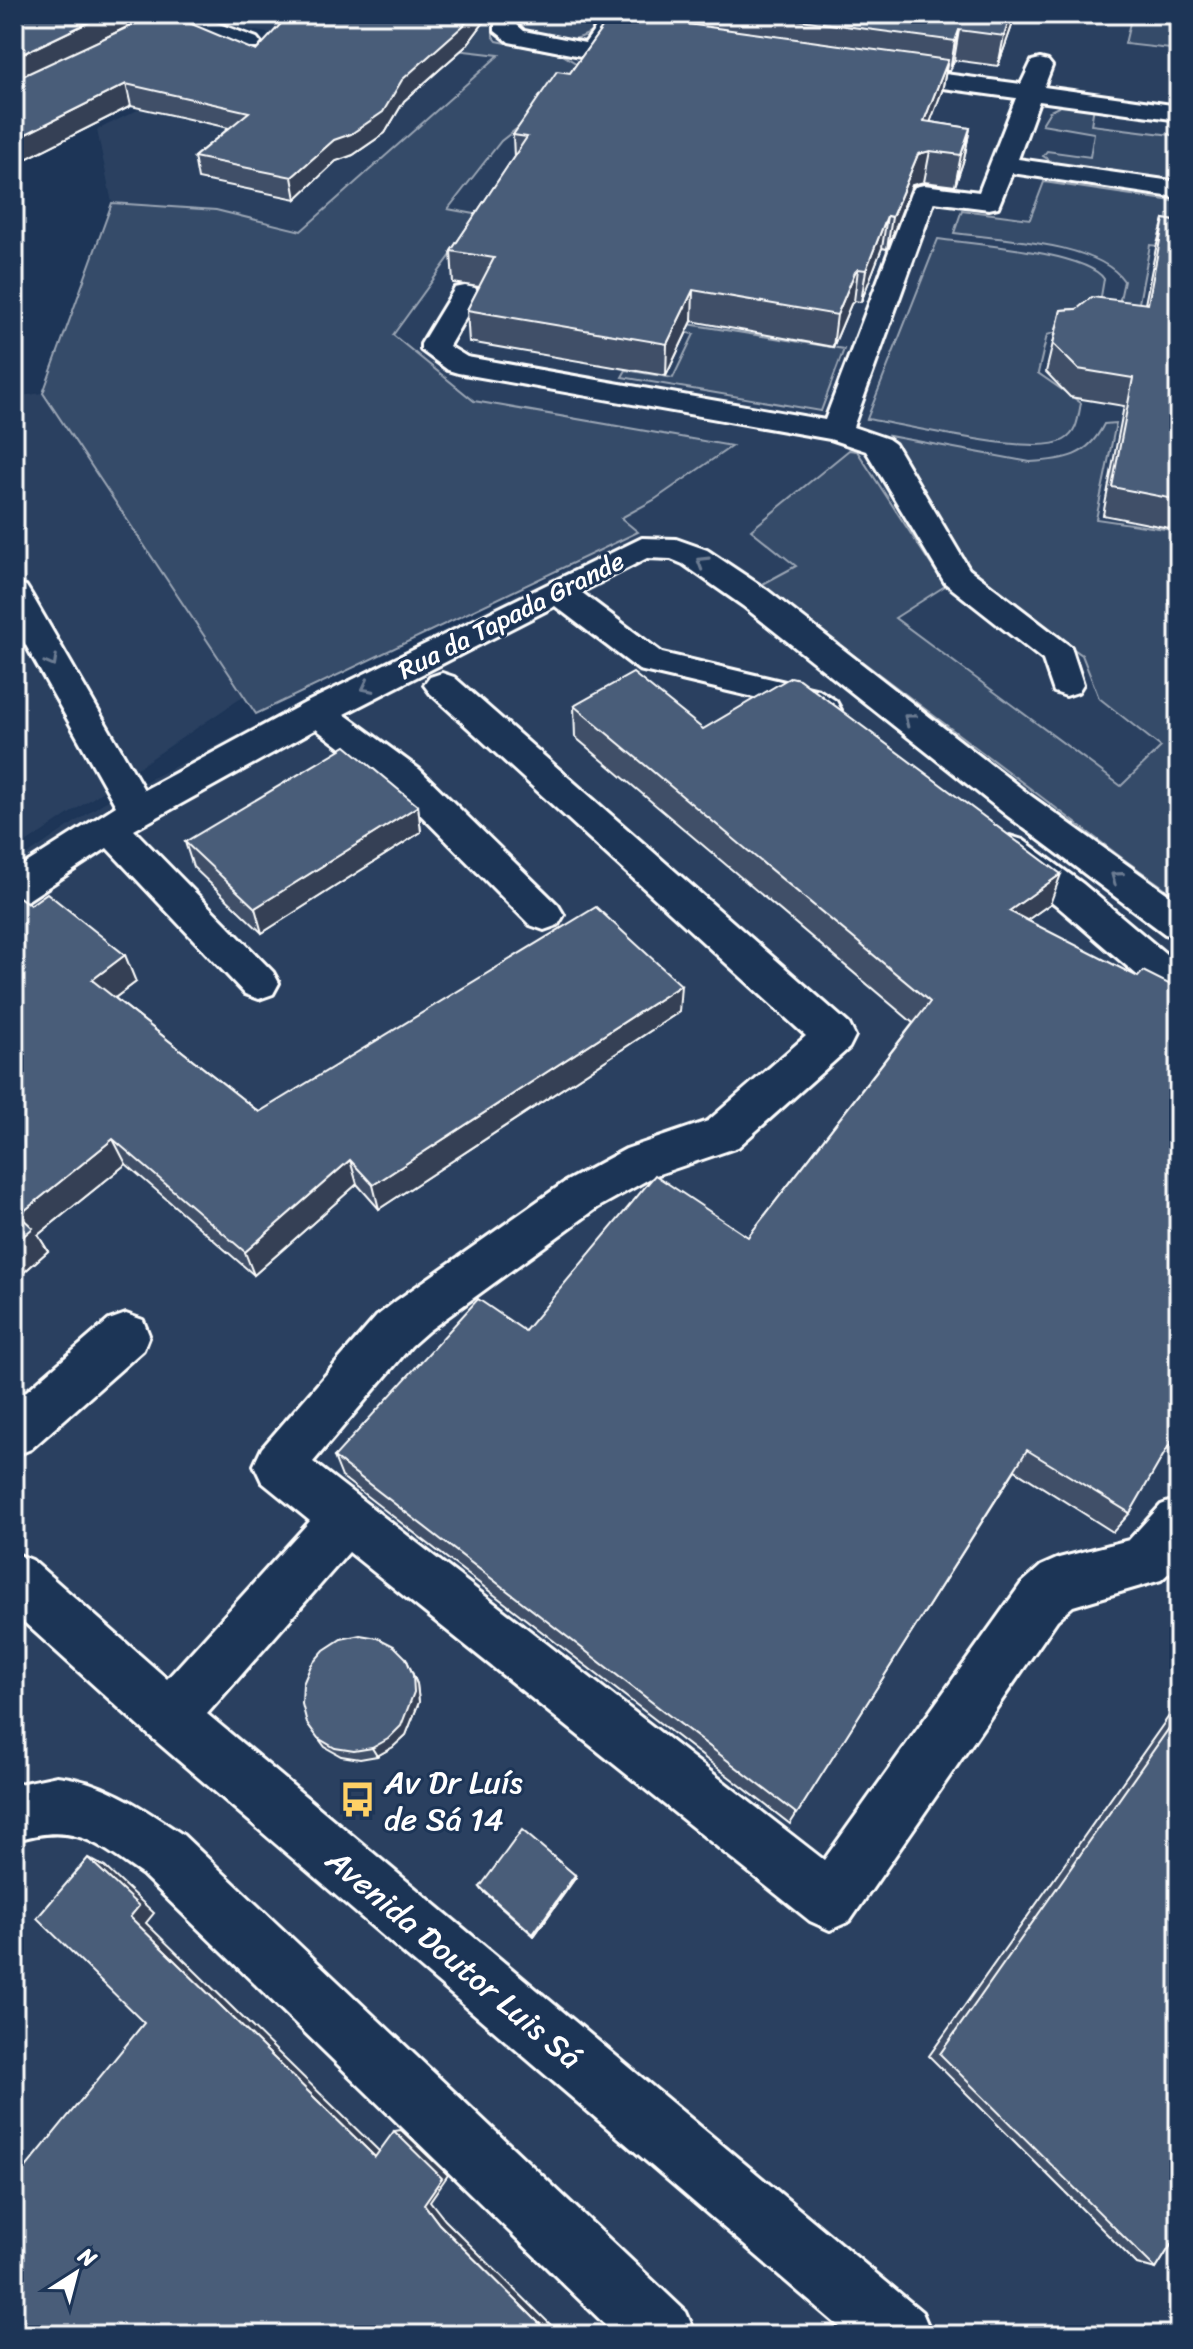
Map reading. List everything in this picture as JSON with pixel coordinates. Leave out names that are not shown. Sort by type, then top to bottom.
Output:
[{"type":"street","points":[[513,14],[506,25],[507,31],[517,37],[591,51],[618,14]]},
{"type":"street","points":[[147,29],[172,15],[249,43]]},
{"type":"street","points":[[836,431],[924,193],[989,201],[1041,65]]},
{"type":"street","points":[[860,70],[1179,113]]},
{"type":"street","points":[[1003,164],[1179,190]]},
{"type":"street","points":[[465,294],[435,344],[435,350],[444,358],[458,364],[836,431],[877,445],[884,451],[957,576],[1059,655],[1066,684]]},
{"type":"street","name":"Rua da Tapada Grande","points":[[14,890],[122,818],[318,712],[642,548],[676,549],[695,557],[755,598],[1018,805],[1179,923]]},
{"type":"street","points":[[558,591],[651,662],[807,698],[844,726]]},
{"type":"street","points":[[14,594],[122,818],[259,983]]},
{"type":"street","points":[[442,685],[834,1036],[723,1134],[641,1162],[581,1195],[394,1331],[279,1465],[830,1901],[1039,1602],[1059,1584],[1143,1562],[1161,1546],[1179,1522]]},
{"type":"street","points":[[318,712],[406,778],[544,915]]},
{"type":"street","points":[[982,829],[1069,894],[1179,988]]},
{"type":"street","points":[[14,1433],[126,1335]]},
{"type":"street","points":[[169,1717],[346,1518]]},
{"type":"street","name":"Avenida Doutor Luis Sá","points":[[14,1578],[169,1717],[899,2335]]},
{"type":"street","points":[[14,1813],[58,1801],[95,1811],[163,1855],[663,2335]]},
{"type":"shaded area","points":[[207,14],[1179,14],[1179,2335],[14,2335],[14,864],[103,803],[638,532],[301,262],[216,210],[112,203],[97,130],[260,50],[285,30],[268,33],[245,29]]},
{"type":"shaded area","points":[[312,14],[493,14],[493,36],[497,41],[561,54],[579,65],[553,100],[501,141],[448,209],[480,215],[393,335],[474,401],[732,446],[654,500],[621,518],[638,532],[256,714],[43,393],[112,203],[216,210],[301,231],[499,55],[285,30]]},
{"type":"shaded area","points":[[529,14],[611,14],[592,32],[562,40],[525,30],[521,24]]},
{"type":"shaded area","points":[[1132,14],[1179,14],[1179,50],[1125,44]]},
{"type":"shaded area","points":[[1065,104],[1094,106],[1091,125],[1179,136],[1179,182],[1057,165],[1043,156],[1047,151],[1090,157],[1094,133],[1042,124],[1050,111]]},
{"type":"shaded area","points":[[1044,182],[1179,202],[1179,248],[1150,245],[1135,324],[1115,322],[1124,281],[1111,268],[1093,258],[1046,245],[954,233],[962,210],[1030,219]]},
{"type":"shaded area","points":[[938,239],[1053,256],[1093,270],[1104,279],[1097,320],[1047,335],[1038,373],[1081,403],[1075,428],[1069,437],[1049,444],[1027,445],[938,433],[867,419]]},
{"type":"shaded area","points":[[638,316],[844,349],[821,411],[622,377],[626,370],[673,378],[694,334],[634,324]]},
{"type":"shaded area","points":[[43,393],[153,537],[259,686],[14,851],[14,397]]},
{"type":"shaded area","points":[[1116,423],[1096,519],[1179,531],[1179,898],[761,585],[796,566],[751,530],[849,450],[857,451],[945,586],[895,618],[1121,786],[1161,747],[1099,698],[1082,655],[972,577],[889,436],[1030,462],[1074,455],[1091,444],[1104,424]]},
{"type":"building","points":[[14,14],[106,14],[14,58]]},
{"type":"building","points":[[156,14],[168,14],[256,51],[288,16],[308,19],[309,14],[473,14],[402,80],[383,112],[351,134],[334,140],[292,177],[194,157],[249,112],[126,84],[14,140],[14,80]]},
{"type":"building","points":[[612,14],[647,14],[651,19],[948,60],[924,121],[970,128],[961,155],[930,151],[918,154],[892,217],[887,216],[866,270],[858,269],[855,272],[837,315],[693,290],[667,344],[467,310],[494,258],[451,251],[527,137],[513,135],[557,71],[570,73]]},
{"type":"building","points":[[756,14],[1011,14],[1004,36],[959,30],[955,41]]},
{"type":"building","points":[[1164,219],[1179,222],[1179,500],[1112,487],[1133,378],[1078,369],[1053,344],[1061,310],[1077,309],[1092,297],[1148,304]]},
{"type":"building","points":[[633,673],[703,729],[791,677],[799,679],[1061,874],[1009,911],[1138,977],[1143,971],[1179,989],[1179,1428],[1130,1513],[1027,1450],[797,1814],[334,1457],[478,1299],[525,1331],[655,1175],[748,1237],[930,1002],[574,706]]},
{"type":"building","points":[[346,746],[418,806],[255,908],[185,842]]},
{"type":"building","points":[[14,893],[30,905],[47,893],[125,955],[92,980],[259,1112],[596,907],[681,985],[373,1185],[350,1160],[245,1252],[113,1139],[19,1215],[33,1228],[14,1244]]},
{"type":"building","points":[[360,1635],[378,1638],[394,1646],[406,1658],[413,1675],[414,1692],[401,1726],[388,1739],[372,1748],[354,1751],[335,1748],[318,1738],[307,1723],[302,1704],[303,1684],[311,1665],[324,1650],[341,1639]]},
{"type":"building","points":[[1179,1714],[1179,2232],[1156,2269],[940,2054]]},
{"type":"building","points":[[522,1830],[575,1875],[533,1934],[480,1887]]},
{"type":"building","points":[[88,1858],[139,1906],[130,1917],[375,2157],[394,2131],[442,2178],[424,2204],[439,2224],[551,2335],[14,2335],[14,2182],[144,2023],[37,1918]]},
{"type":"place","name":"Av Dr Luís de Sá 14","points":[[358,1800]]}]
